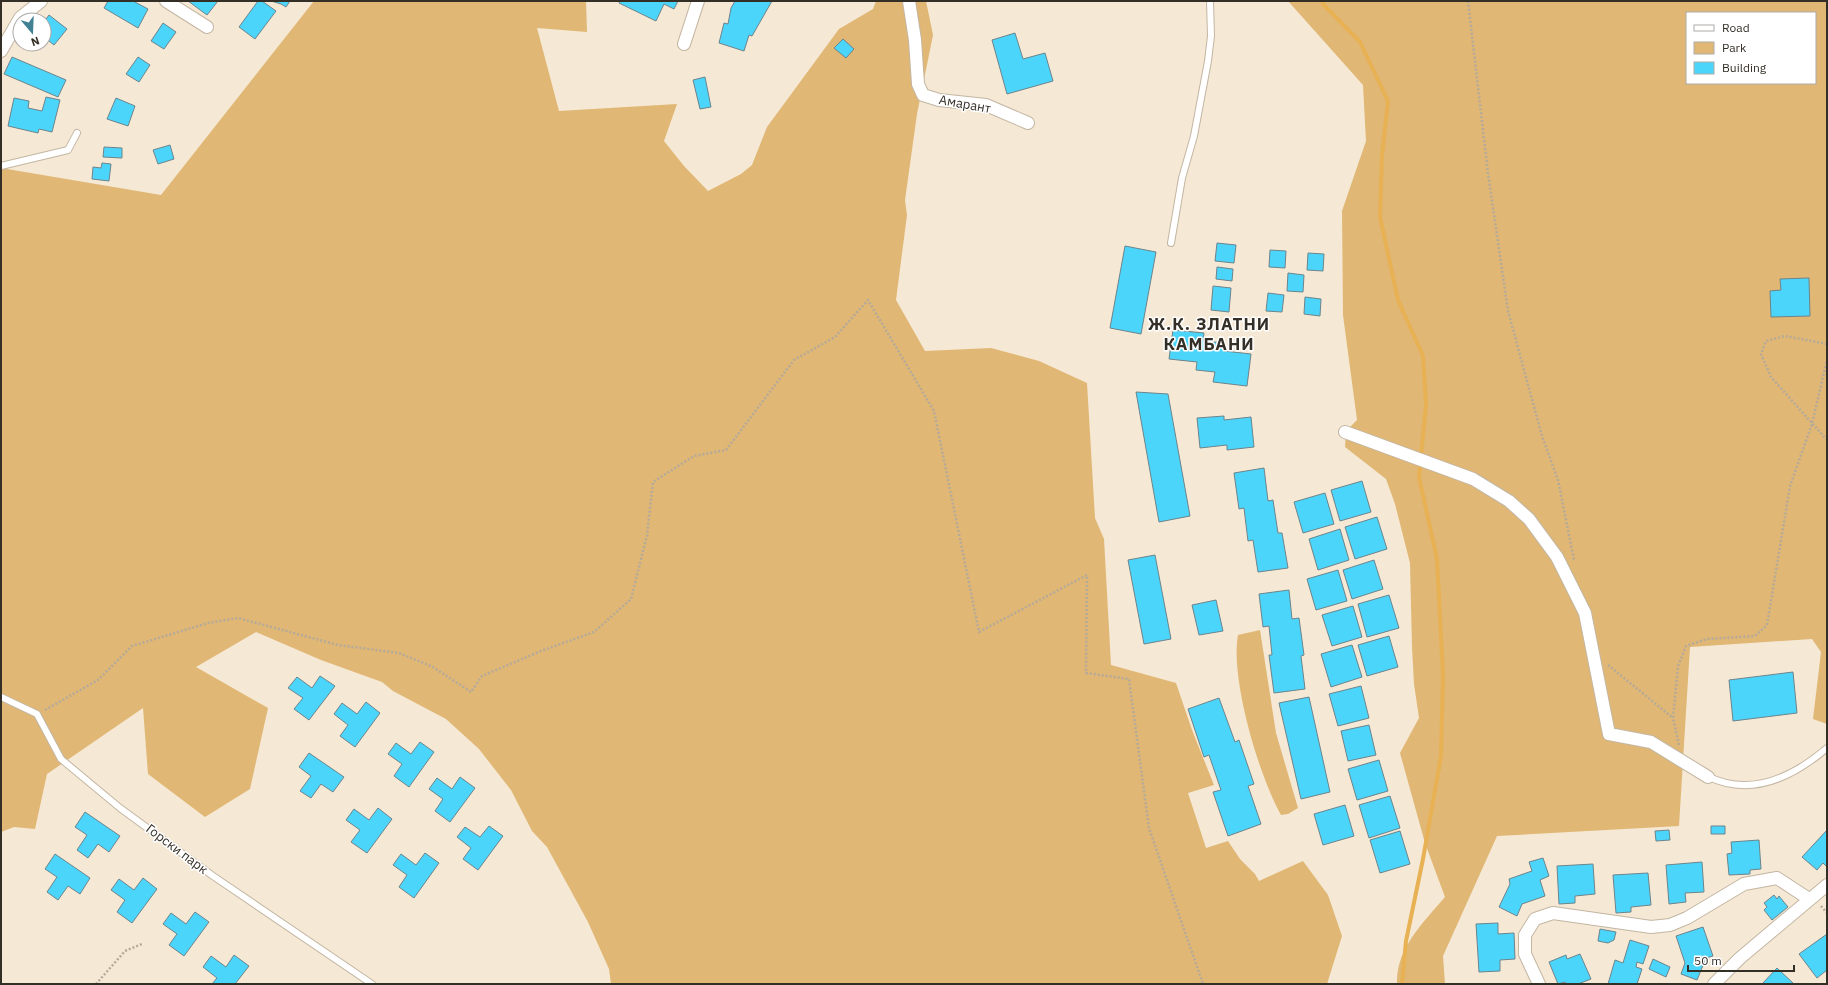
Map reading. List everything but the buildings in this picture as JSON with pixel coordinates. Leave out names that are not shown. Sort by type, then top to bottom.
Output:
[{"type":"street","points":[[1,51],[20,18],[41,1]]},
{"type":"street","points":[[166,1],[207,27]]},
{"type":"street","points":[[684,44],[698,1]]},
{"type":"street","name":"Амарант","points":[[909,1],[915,40],[918,84],[923,95],[939,100],[986,105],[1028,123]]},
{"type":"street","points":[[1346,432],[1473,479],[1509,501],[1529,519],[1557,557],[1585,613],[1609,734],[1651,742],[1708,776]]},
{"type":"street","points":[[1539,984],[1524,954],[1525,936],[1534,919],[1553,913],[1661,927],[1687,918],[1744,884],[1777,878],[1809,899]]},
{"type":"street","points":[[1714,984],[1740,958],[1827,885]]},
{"type":"lane","points":[[1171,243],[1182,178],[1194,136],[1208,61],[1211,36],[1210,1]]},
{"type":"lane","points":[[1,166],[68,150],[77,133]]},
{"type":"lane","points":[[1,697],[37,714]]},
{"type":"lane","name":"Горски парк","points":[[37,714],[61,759],[114,803],[213,876],[372,984]]},
{"type":"lane","points":[[1708,776],[1721,782],[1748,784],[1778,780],[1809,764],[1827,748]]},
{"type":"path","points":[[1468,1],[1488,173],[1508,311],[1542,436],[1558,480],[1575,566]]},
{"type":"path","points":[[37,714],[98,680],[132,646],[208,623],[238,618],[338,645],[399,653],[433,667],[471,692],[482,676],[541,651],[594,632],[631,599],[647,535],[653,482],[694,456],[726,450],[794,360],[835,337],[868,300],[934,411],[979,632],[1087,576],[1086,673],[1129,679],[1149,828],[1203,984]]},
{"type":"path","points":[[1827,344],[1785,336],[1766,341],[1761,354],[1771,377],[1827,440]]},
{"type":"path","points":[[1680,746],[1673,718],[1678,666],[1686,646],[1707,639],[1755,636],[1768,625],[1790,486],[1812,424],[1827,360]]},
{"type":"path","points":[[1605,659],[1608,665],[1673,718]]},
{"type":"path","points":[[96,984],[126,951],[142,944]]},
{"type":"green space","points":[[314,1],[586,1],[587,32],[537,28],[559,111],[677,104],[664,141],[684,166],[708,191],[741,174],[752,165],[767,127],[839,29],[873,9],[876,1],[926,1],[933,35],[917,114],[905,200],[907,215],[896,300],[925,351],[991,348],[1039,361],[1087,383],[1095,518],[1104,539],[1111,665],[1176,683],[1192,730],[1214,785],[1188,793],[1206,848],[1228,841],[1240,859],[1255,874],[1259,881],[1303,861],[1328,895],[1342,936],[1327,984],[611,984],[609,969],[588,922],[547,847],[532,831],[511,790],[479,749],[446,719],[393,691],[382,682],[321,660],[256,632],[196,667],[268,708],[250,789],[205,817],[148,774],[143,708],[47,774],[35,829],[14,827],[1,832],[1,168],[161,195]]},
{"type":"green space","points":[[1288,1],[1827,1],[1827,724],[1813,719],[1821,652],[1812,639],[1690,647],[1679,826],[1497,836],[1443,956],[1445,984],[1397,984],[1401,959],[1412,937],[1445,897],[1425,843],[1400,753],[1419,718],[1414,684],[1410,563],[1395,504],[1386,479],[1345,447],[1346,431],[1357,420],[1343,315],[1342,211],[1366,141],[1363,85]]},
{"type":"green space","points":[[1260,630],[1276,733],[1298,808],[1288,814],[1281,815],[1264,777],[1256,753],[1248,727],[1238,676],[1238,635]]},
{"type":"waterway","points":[[1322,1],[1323,4],[1360,42],[1388,101],[1382,156],[1380,217],[1398,300],[1423,356],[1426,405],[1419,477],[1437,559],[1443,675],[1441,756],[1423,859],[1406,941],[1402,984]]},
{"type":"district","name":"Ж.К. ЗЛАТНИ КАМБАНИ","points":[[1209,334]]}]
